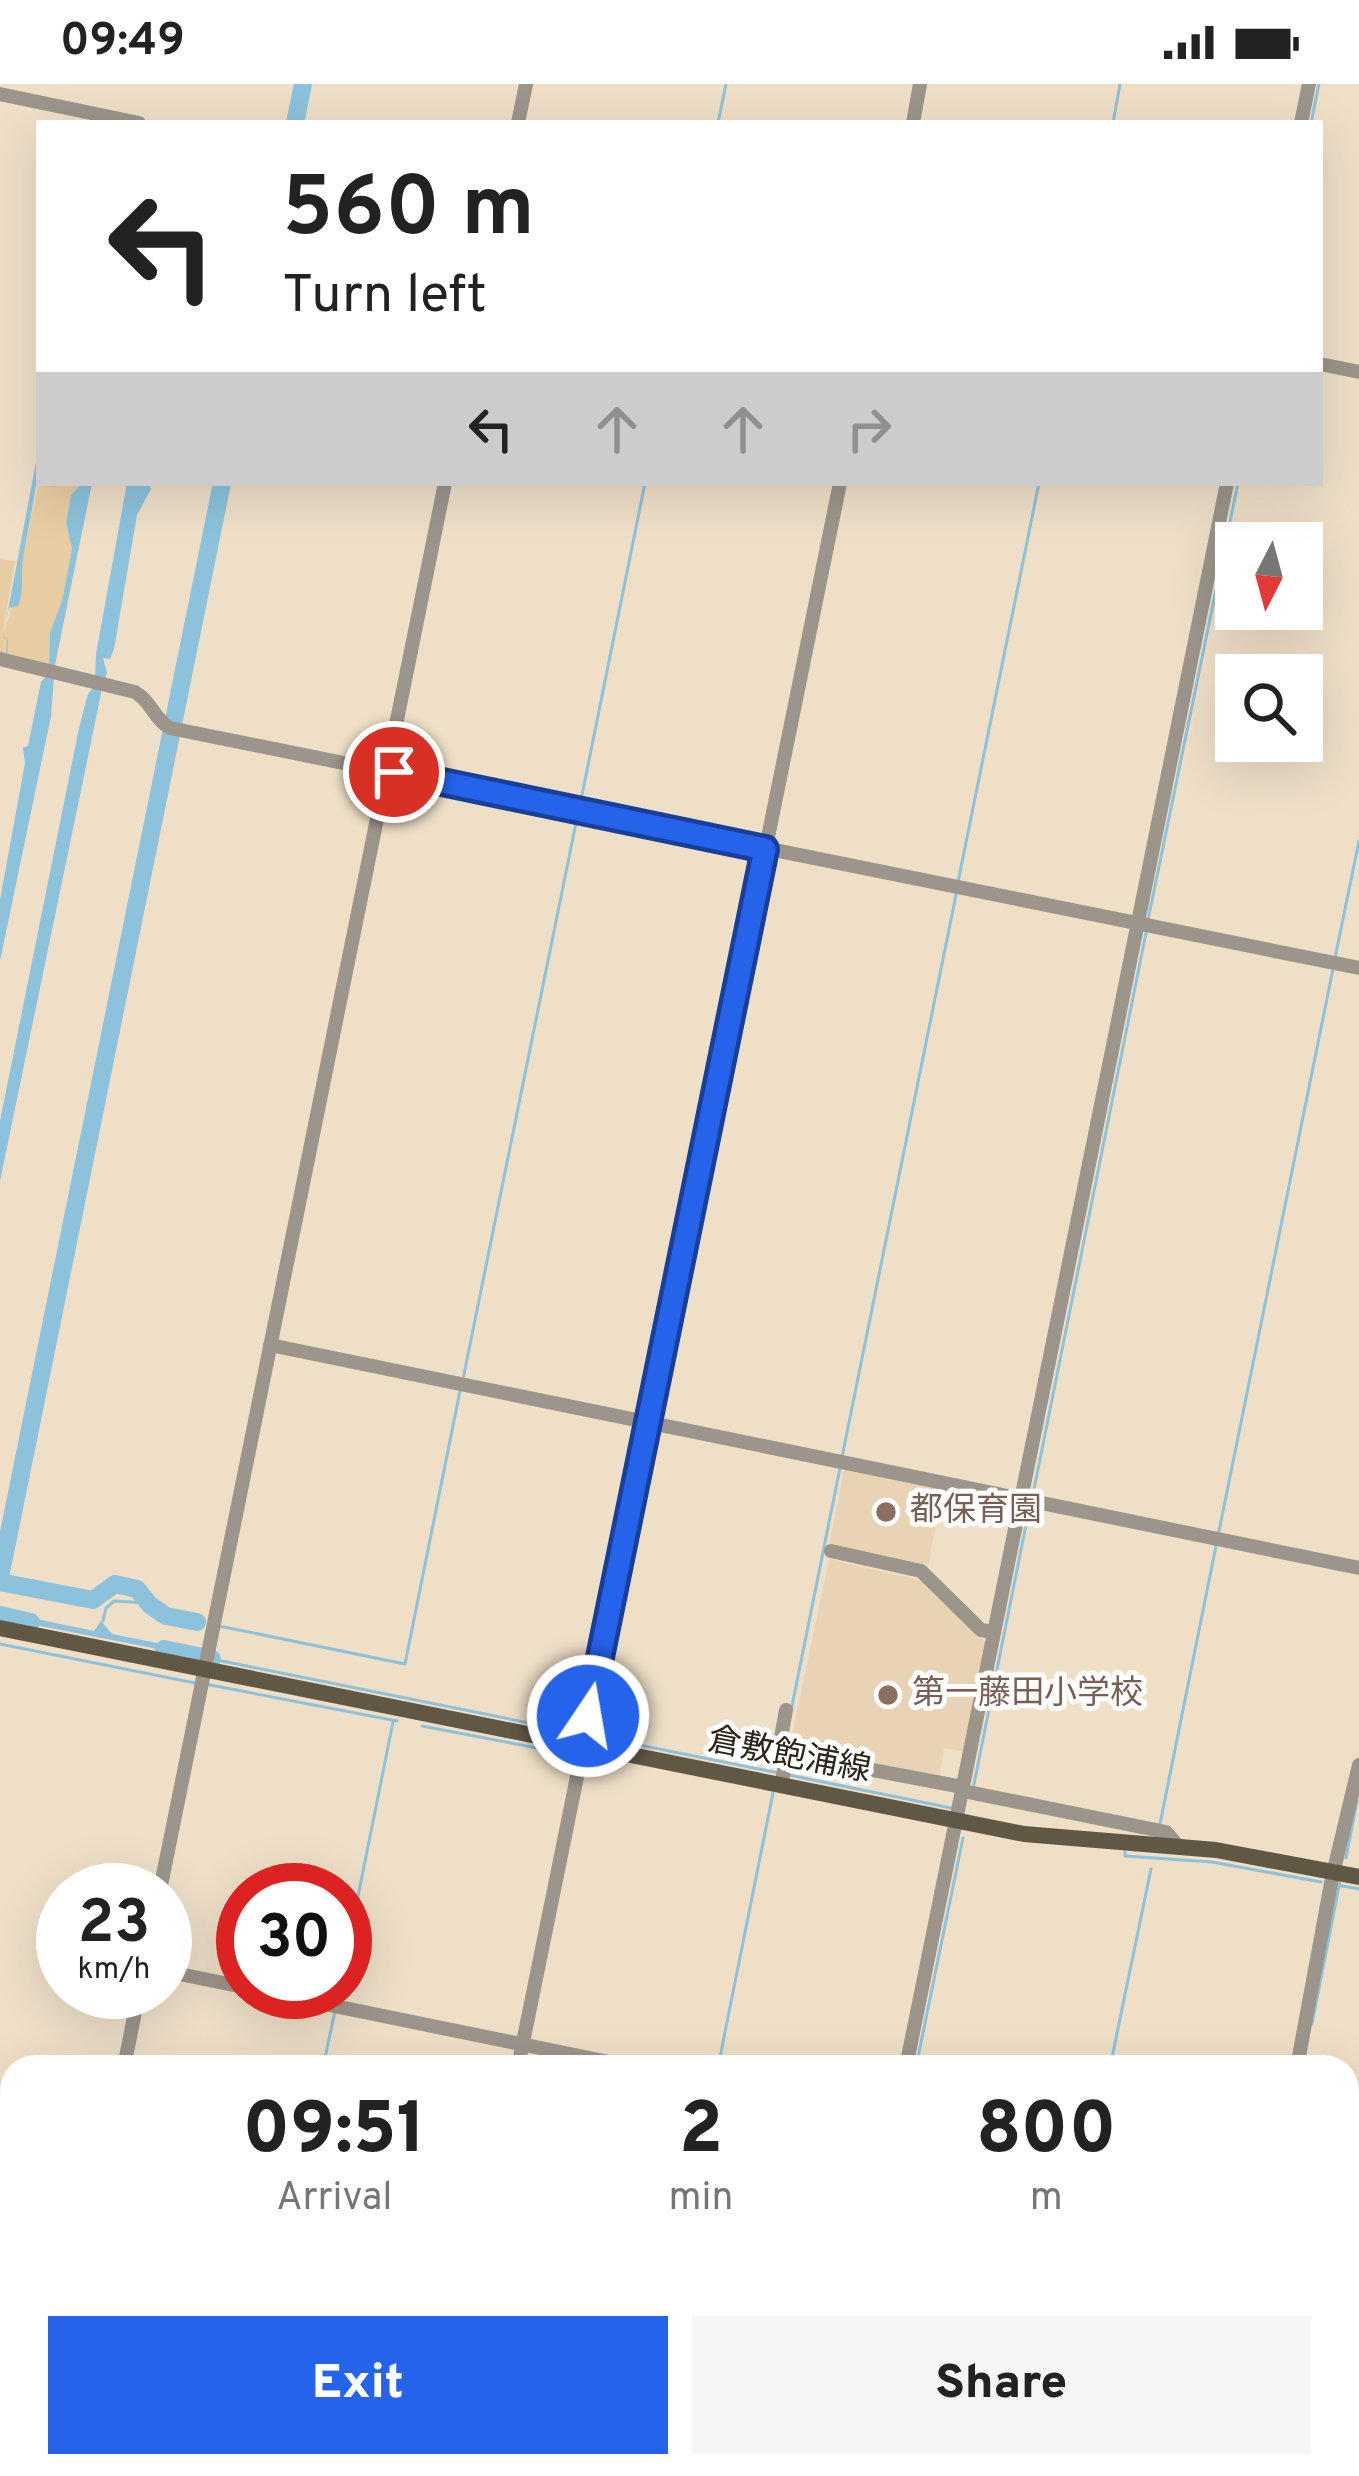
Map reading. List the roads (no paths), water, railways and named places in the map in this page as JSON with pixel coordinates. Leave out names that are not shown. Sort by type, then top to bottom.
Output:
[{"type":"main road","name":"倉敷飽浦線","points":[[0,1628],[203,1670],[784,1771],[957,1822],[1051,1838],[1178,1847],[1359,1876]]},
{"type":"street","points":[[519,120],[526,84]]},
{"type":"street","points":[[914,120],[920,84]]},
{"type":"street","points":[[1302,120],[1309,84]]},
{"type":"street","points":[[0,94],[125,120]]},
{"type":"street","points":[[1323,365],[1359,372]]},
{"type":"street","points":[[165,1863],[444,486]]},
{"type":"street","points":[[523,2055],[839,486]]},
{"type":"street","points":[[908,2055],[957,1822],[968,1791],[994,1633],[1226,486]]},
{"type":"street","points":[[0,659],[135,692],[159,721],[173,729],[1359,968]]},
{"type":"street","points":[[270,1345],[1359,1568]]},
{"type":"street","points":[[830,1551],[921,1571],[981,1630],[994,1633]]},
{"type":"street","points":[[787,1710],[779,1750],[784,1771],[968,1791],[1166,1832],[1178,1847]]},
{"type":"street","points":[[1299,2055],[1359,1765]]},
{"type":"street","points":[[372,2014],[572,2055]]},
{"type":"street","points":[[127,2055],[134,2019]]},
{"type":"water","points":[[36,462],[21,594],[18,606],[9,608],[5,629]]},
{"type":"water","points":[[79,486],[91,486],[54,670],[29,663],[49,668],[50,633],[72,549],[66,523],[71,495]]},
{"type":"water","points":[[126,486],[150,486],[137,515],[114,649],[110,659],[103,658],[104,681],[95,679]]},
{"type":"water","points":[[47,675],[54,677],[51,716],[0,961],[0,900],[25,763],[23,748],[28,746],[41,682]]},
{"type":"water","points":[[94,687],[102,689],[0,1181],[0,1121],[79,728]]},
{"type":"water","points":[[13,1614],[94,1631],[101,1621],[112,1634],[187,1649],[188,1655],[10,1620]]},
{"type":"waterway","points":[[296,120],[303,84]]},
{"type":"waterway","points":[[719,120],[726,84]]},
{"type":"waterway","points":[[1114,120],[1120,84]]},
{"type":"waterway","points":[[1312,120],[1319,84]]},
{"type":"waterway","points":[[0,1577],[221,486]]},
{"type":"waterway","points":[[580,805],[644,486]]},
{"type":"waterway","points":[[958,882],[1038,486]]},
{"type":"waterway","points":[[1148,920],[1237,486]]},
{"type":"waterway","points":[[463,1379],[577,818]]},
{"type":"waterway","points":[[1335,958],[1359,841]]},
{"type":"waterway","points":[[842,1457],[957,890]]},
{"type":"waterway","points":[[1033,1494],[1146,933]]},
{"type":"waterway","points":[[1218,1536],[1333,969]]},
{"type":"waterway","points":[[219,1626],[405,1664],[460,1391]]},
{"type":"waterway","points":[[791,1711],[840,1468]]},
{"type":"waterway","points":[[973,1789],[1030,1505]]},
{"type":"waterway","points":[[1160,1824],[1216,1546]]},
{"type":"waterway","points":[[0,1582],[93,1600],[115,1584],[137,1589],[166,1616],[197,1622]]},
{"type":"waterway","points":[[103,1621],[106,1608],[114,1601],[148,1603]]},
{"type":"waterway","points":[[0,1615],[31,1622]]},
{"type":"waterway","points":[[0,1644],[195,1683]]},
{"type":"waterway","points":[[164,1649],[212,1659]]},
{"type":"waterway","points":[[212,1659],[579,1733]]},
{"type":"waterway","points":[[205,1684],[397,1721]]},
{"type":"waterway","points":[[365,1863],[393,1722]]},
{"type":"waterway","points":[[422,1726],[574,1755]]},
{"type":"waterway","points":[[589,1735],[779,1773]]},
{"type":"waterway","points":[[789,1775],[951,1808]]},
{"type":"waterway","points":[[720,2055],[773,1793]]},
{"type":"waterway","points":[[1346,1858],[1357,1801]]},
{"type":"waterway","points":[[918,2055],[963,1838]]},
{"type":"waterway","points":[[1125,1852],[1125,1856],[1212,1862],[1321,1882]]},
{"type":"waterway","points":[[1112,2055],[1151,1869]]},
{"type":"waterway","points":[[1312,2024],[1340,1881]]},
{"type":"waterway","points":[[1337,1885],[1359,1889]]},
{"type":"waterway","points":[[326,2055],[333,2019]]},
{"type":"place","name":"都保育園","points":[[886,1512]]},
{"type":"place","name":"第一藤田小学校","points":[[888,1695]]}]
